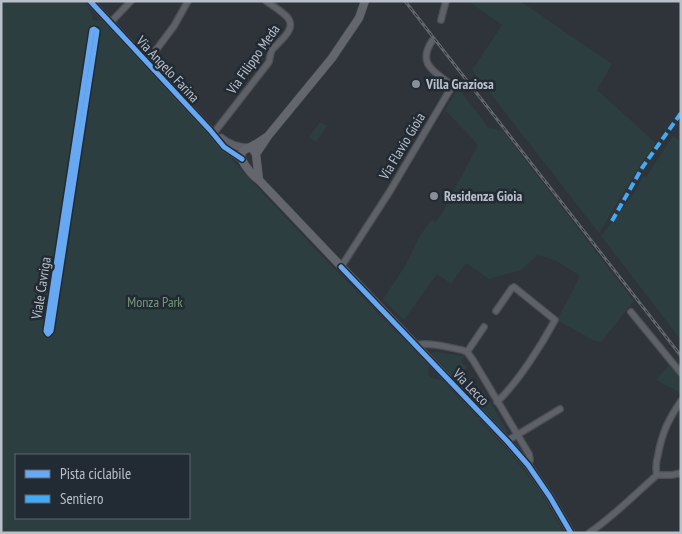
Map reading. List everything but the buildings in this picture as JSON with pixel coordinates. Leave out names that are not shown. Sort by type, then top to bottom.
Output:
[{"type":"main road","points":[[306,88],[354,17],[360,1]]},
{"type":"main road","points":[[268,136],[242,152],[242,160],[247,163],[254,161],[268,136],[332,58],[354,25],[365,1]]},
{"type":"main road","points":[[248,148],[253,150],[256,156],[259,180]]},
{"type":"main road","name":"Via Angelo Farina","points":[[242,160],[252,174],[341,267]]},
{"type":"main road","name":"Via Lecco","points":[[341,267],[507,440],[528,465],[550,497],[570,533]]},
{"type":"street","name":"Via Angelo Farina","points":[[90,1],[213,132],[224,147],[242,160]]},
{"type":"street","points":[[110,23],[130,1]]},
{"type":"street","points":[[147,62],[174,26],[188,1]]},
{"type":"street","name":"Via Filippo Meda","points":[[213,132],[269,62],[272,51],[290,29],[287,17],[266,1]]},
{"type":"street","points":[[440,20],[446,1]]},
{"type":"street","name":"Via Flavio Gioia","points":[[341,267],[390,191],[451,88],[450,84],[426,63],[426,54],[432,41]]},
{"type":"street","name":"Via Angelo Farina","points":[[213,132],[227,143],[236,147],[248,148]]},
{"type":"street","points":[[496,311],[514,287],[555,320],[536,352],[497,402]]},
{"type":"street","points":[[631,312],[681,373]]},
{"type":"street","name":"Via Lecco","points":[[467,352],[484,327]]},
{"type":"street","name":"Via Lecco","points":[[414,344],[430,344],[467,352],[474,360],[529,454],[530,460],[528,465]]},
{"type":"street","points":[[657,474],[655,468],[661,440],[666,426],[681,402]]},
{"type":"street","points":[[507,440],[560,409]]},
{"type":"street","points":[[590,533],[657,474],[672,475],[681,473]]},
{"type":"green space","name":"Monza Park","points":[[1,1],[82,1],[89,9],[93,20],[102,21],[321,255],[429,365],[428,374],[431,378],[442,380],[511,454],[540,491],[564,533],[1,533]]},
{"type":"green space","points":[[468,1],[520,1],[612,64],[597,90],[656,143],[642,162],[599,233],[472,70],[502,25]]},
{"type":"green space","points":[[458,88],[489,128],[503,131],[634,301],[601,342],[593,340],[557,320],[580,276],[555,260],[538,255],[521,270],[489,279],[466,263],[451,284],[437,274],[404,320],[383,299],[405,266],[421,234],[431,220],[435,222],[441,215],[478,145],[445,110]]},
{"type":"green space","points":[[320,122],[327,126],[316,142],[309,137]]},
{"type":"green space","points":[[673,136],[681,141],[681,340],[601,236],[634,193],[643,176],[646,177]]},
{"type":"green space","points":[[433,352],[464,356],[461,360],[467,368],[455,379],[432,354]]},
{"type":"green space","points":[[669,365],[681,379],[681,393],[656,380]]},
{"type":"green space","points":[[483,390],[508,432],[506,433],[473,397]]},
{"type":"railway","points":[[405,1],[681,356]]},
{"type":"marked path","points":[[612,221],[642,168],[681,113]]},
{"type":"cycle path","points":[[90,1],[224,147],[242,159]]},
{"type":"cycle path","name":"Viale Cavriga","points":[[94,29],[97,31],[51,331],[48,334],[46,331],[92,30],[94,29]]},
{"type":"cycle path","points":[[341,267],[528,465],[571,533]]},
{"type":"place","name":"Villa Graziosa","points":[[416,84]]},
{"type":"place","name":"Residenza Gioia","points":[[434,196]]}]
